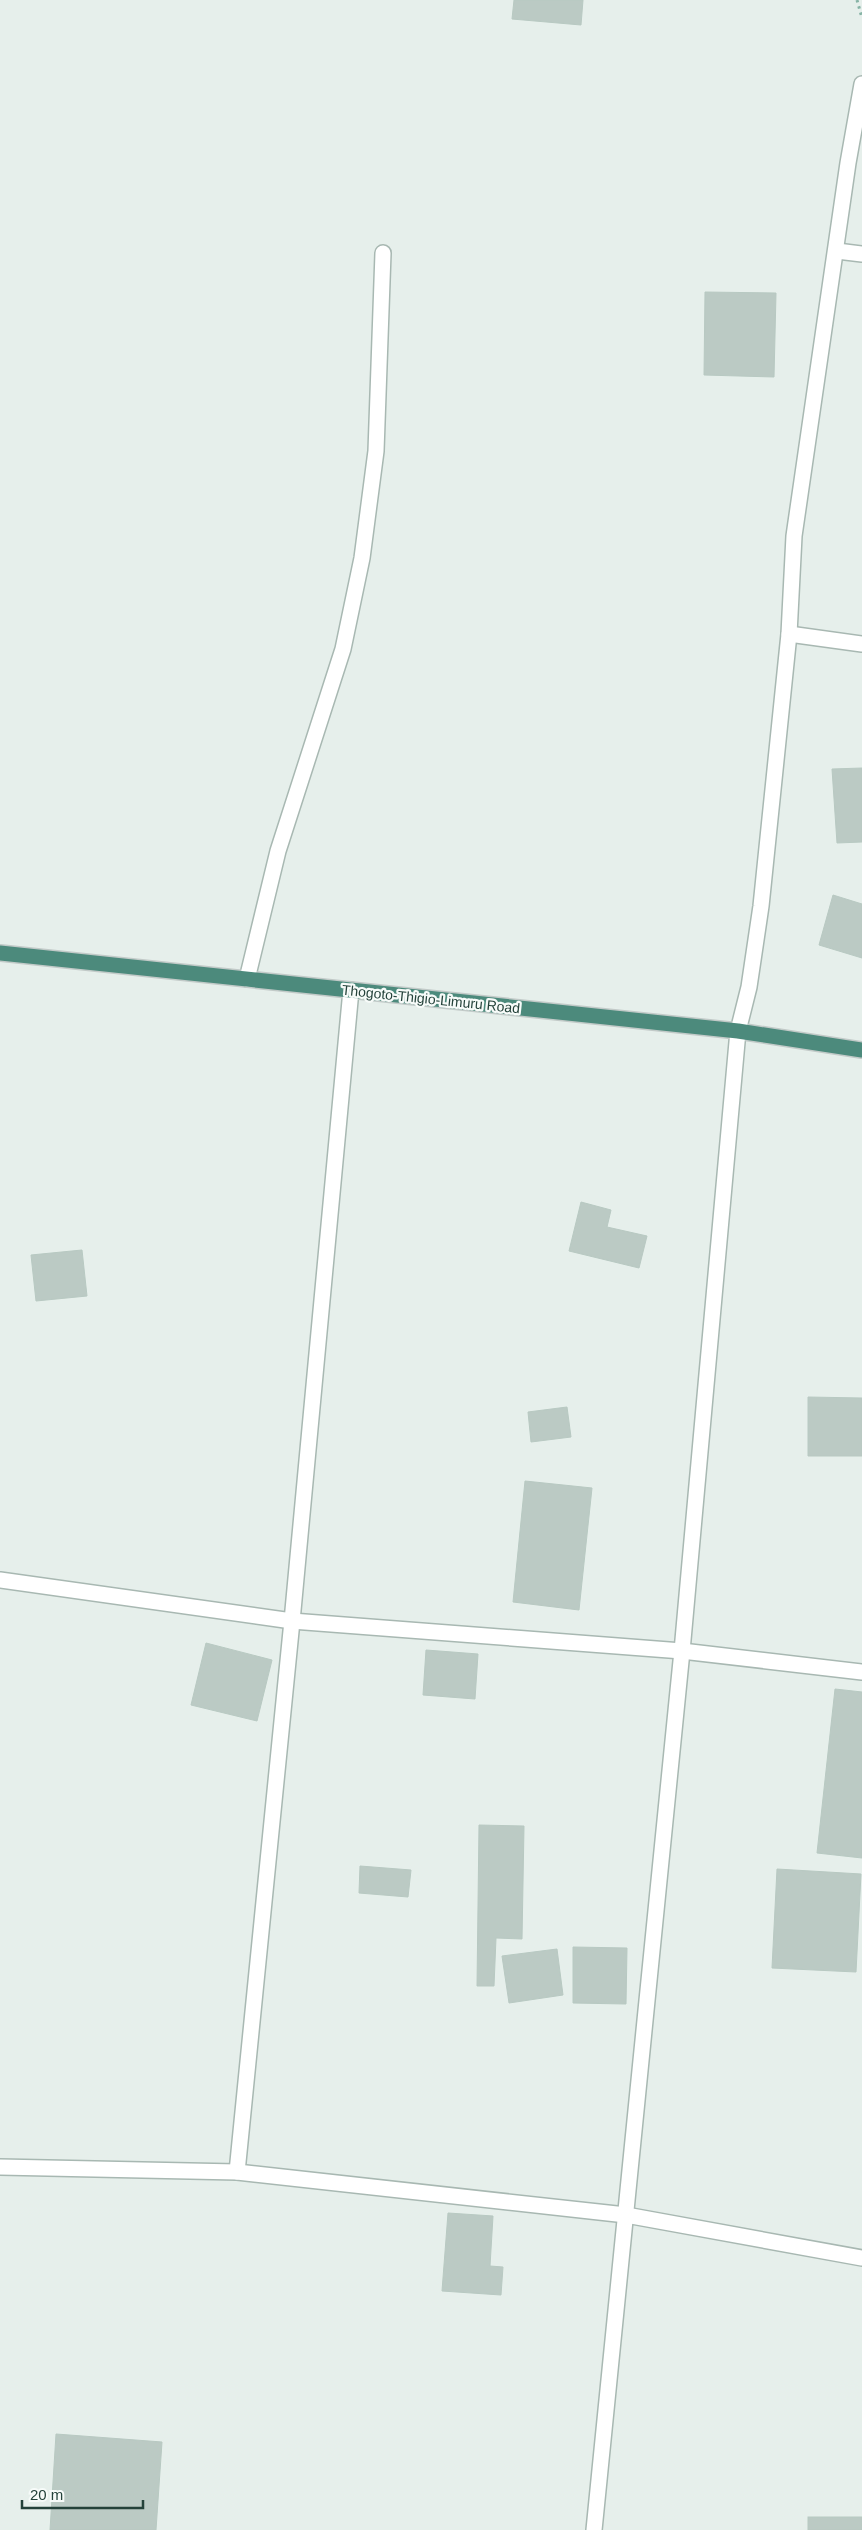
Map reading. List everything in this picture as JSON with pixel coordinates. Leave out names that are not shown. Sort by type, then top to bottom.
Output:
[{"type":"highway","name":"Thogoto-Thigio-Limuru Road","points":[[0,953],[738,1031],[862,1050]]},
{"type":"street","points":[[594,2530],[682,1650],[738,1031],[750,987],[761,906],[789,634],[794,536],[837,251],[848,163],[862,84]]},
{"type":"street","points":[[837,251],[862,254]]},
{"type":"street","points":[[247,979],[278,852],[343,649],[362,558],[376,451],[383,253]]},
{"type":"street","points":[[789,634],[862,644]]},
{"type":"street","points":[[237,2172],[292,1621],[351,990]]},
{"type":"street","points":[[0,1580],[292,1621],[682,1650],[862,1672]]},
{"type":"street","points":[[0,2167],[55,2170],[237,2172],[626,2215],[862,2258]]},
{"type":"path","points":[[857,0],[862,18]]},
{"type":"building","points":[[514,0],[583,0],[581,25],[512,19]]},
{"type":"building","points":[[705,292],[776,293],[774,377],[704,375]]},
{"type":"building","points":[[862,768],[862,842],[837,843],[832,769]]},
{"type":"building","points":[[833,895],[862,904],[862,958],[819,945]]},
{"type":"building","points":[[581,1202],[611,1210],[607,1227],[647,1236],[639,1268],[569,1251]]},
{"type":"building","points":[[82,1250],[87,1296],[36,1301],[31,1255]]},
{"type":"building","points":[[808,1397],[862,1398],[862,1456],[808,1456]]},
{"type":"building","points":[[567,1407],[571,1437],[531,1442],[528,1412]]},
{"type":"building","points":[[525,1481],[592,1488],[579,1610],[513,1602]]},
{"type":"building","points":[[206,1643],[272,1660],[257,1721],[191,1705]]},
{"type":"building","points":[[426,1650],[478,1654],[475,1699],[423,1695]]},
{"type":"building","points":[[835,1689],[862,1692],[862,1858],[817,1853]]},
{"type":"building","points":[[479,1825],[524,1826],[522,1939],[496,1938],[494,1986],[477,1986]]},
{"type":"building","points":[[360,1866],[411,1870],[408,1897],[359,1893]]},
{"type":"building","points":[[777,1869],[861,1874],[856,1972],[772,1968]]},
{"type":"building","points":[[573,1947],[627,1948],[626,2004],[573,2003]]},
{"type":"building","points":[[557,1949],[563,1995],[509,2003],[502,1956]]},
{"type":"building","points":[[448,2213],[493,2216],[490,2266],[503,2267],[501,2295],[442,2291]]},
{"type":"building","points":[[56,2434],[162,2442],[156,2530],[50,2530]]},
{"type":"building","points":[[808,2517],[862,2517],[862,2530],[808,2530]]}]
